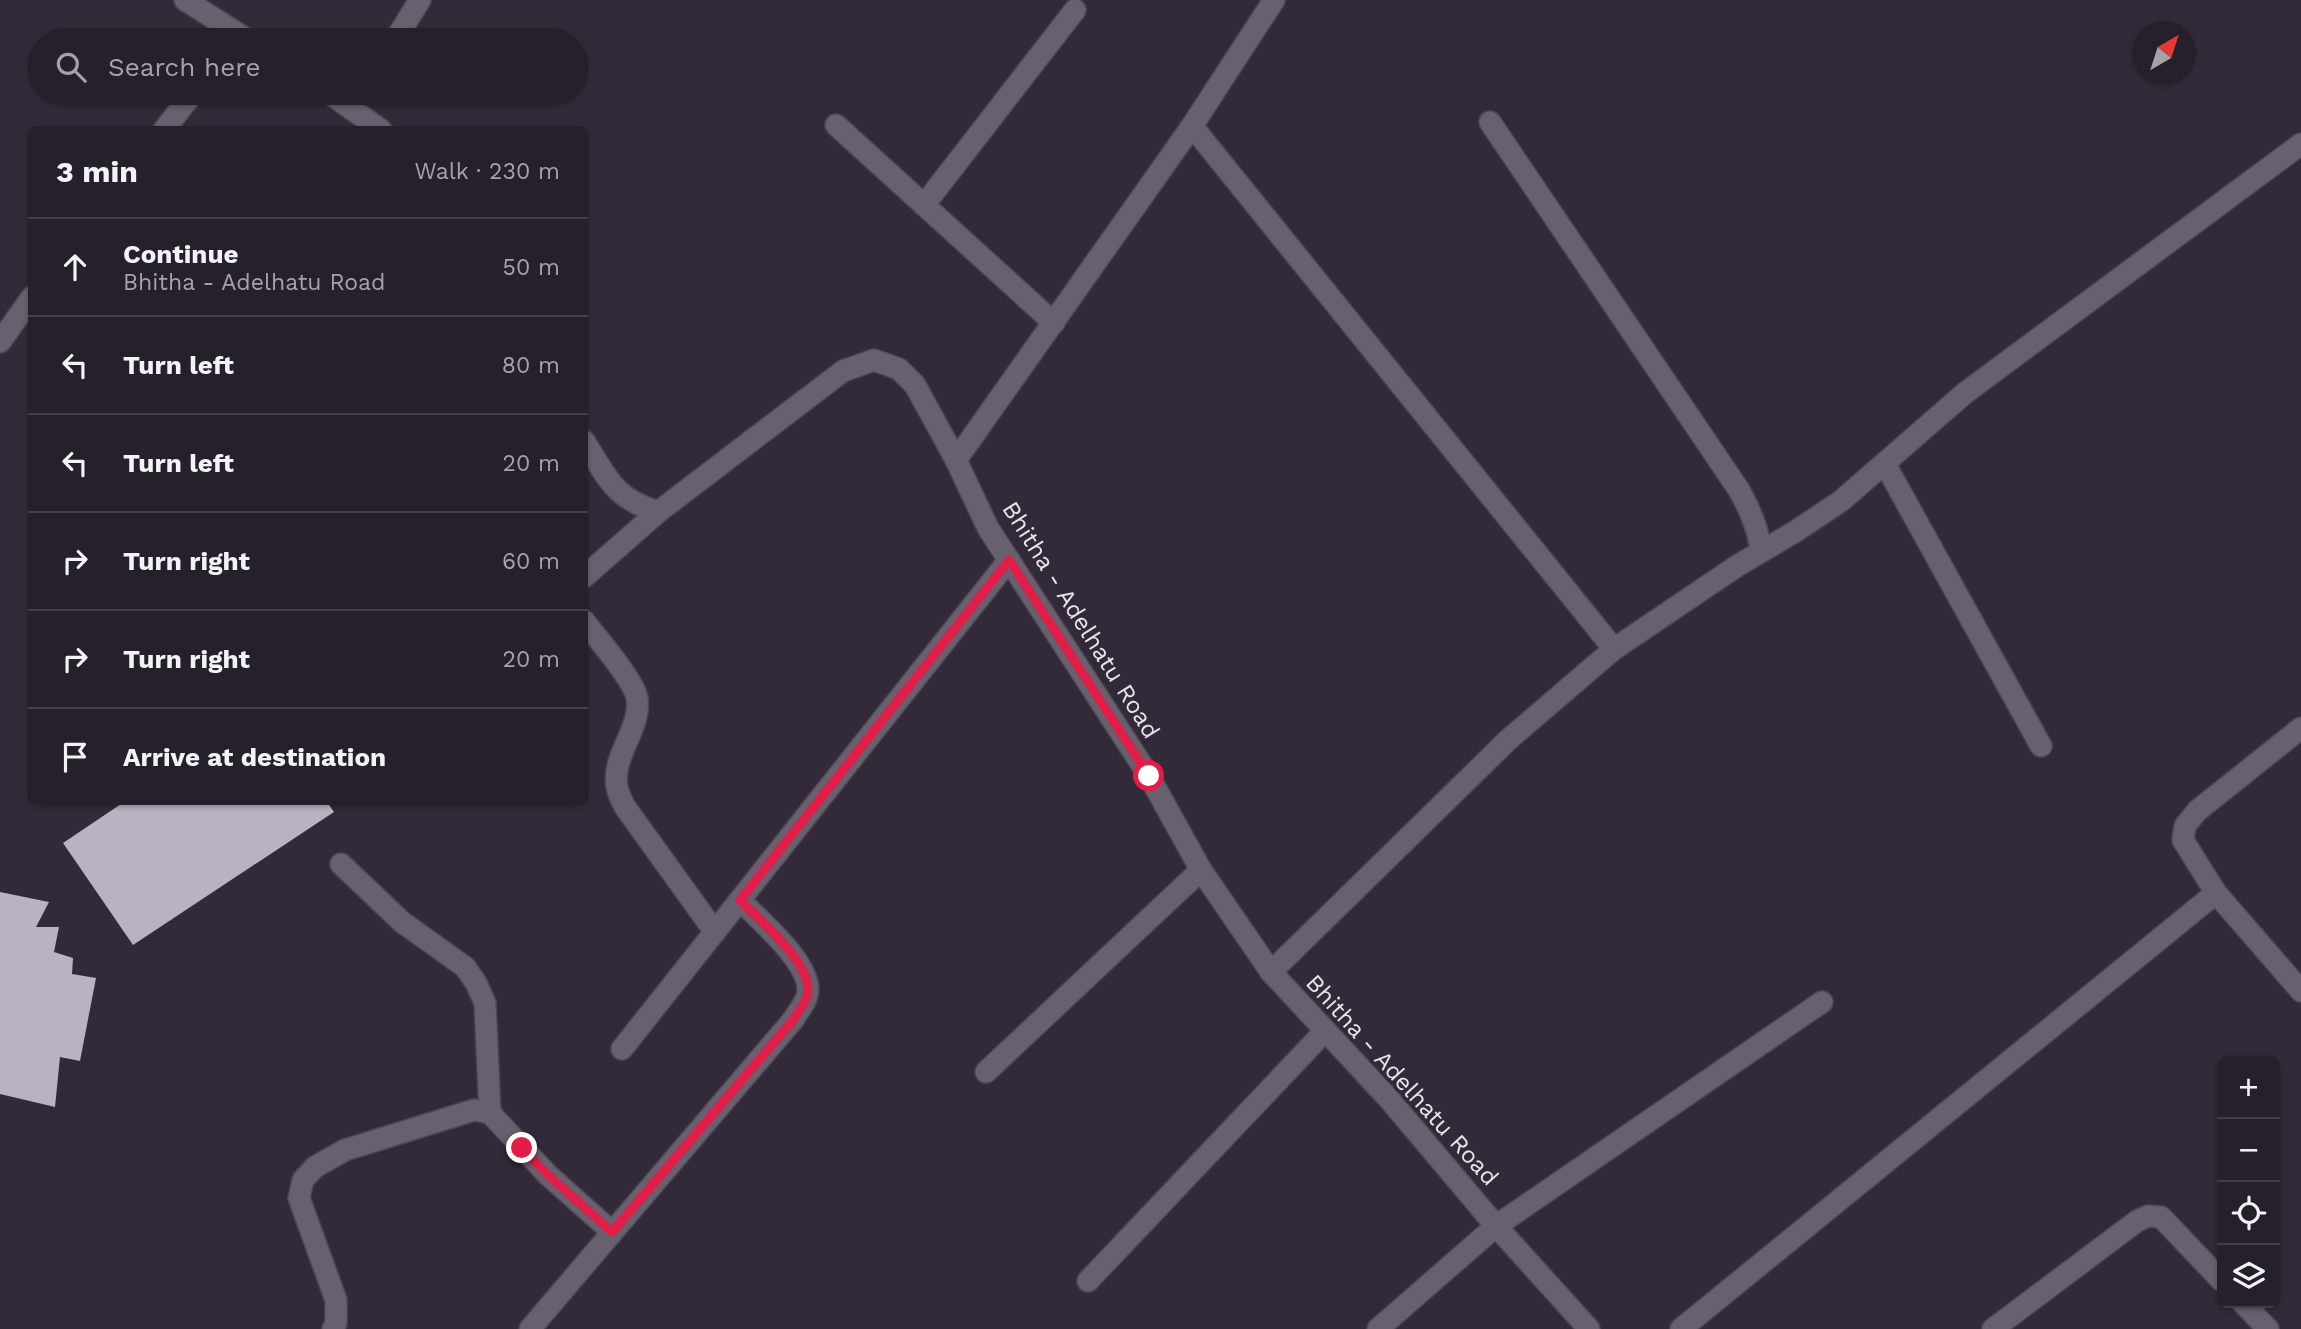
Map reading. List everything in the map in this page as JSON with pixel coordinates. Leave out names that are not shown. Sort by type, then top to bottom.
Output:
[{"type":"street","points":[[185,0],[226,28]]},
{"type":"street","points":[[403,28],[420,0]]},
{"type":"street","points":[[956,460],[1192,126],[1274,0]]},
{"type":"street","points":[[924,205],[1075,10]]},
{"type":"street","points":[[167,126],[184,105]]},
{"type":"street","points":[[361,105],[378,126]]},
{"type":"street","points":[[1490,121],[1739,490],[1759,533],[1761,551]]},
{"type":"street","points":[[836,125],[1054,323]]},
{"type":"street","points":[[1192,126],[1614,649]]},
{"type":"street","points":[[1271,972],[1508,740],[1614,649],[1841,501],[1965,393],[2301,144]]},
{"type":"street","points":[[2,338],[28,302]]},
{"type":"street","name":"Bhitha - Adelhatu Road","points":[[588,573],[658,512],[843,371],[874,360],[899,369],[915,385],[956,460],[988,528],[1149,776],[1201,870],[1271,972],[1389,1099],[1496,1226],[1589,1329]]},
{"type":"street","points":[[588,447],[615,490],[638,505],[658,512]]},
{"type":"street","points":[[1885,464],[2041,746]]},
{"type":"street","points":[[622,1049],[1009,560]]},
{"type":"street","points":[[588,626],[637,695],[638,711],[616,772],[617,789],[625,807],[715,932]]},
{"type":"street","points":[[2301,728],[2197,811],[2185,826],[2183,840],[2217,892],[2301,991]]},
{"type":"street","points":[[341,864],[402,922],[464,967],[476,982],[485,1003],[490,1113]]},
{"type":"street","points":[[986,1072],[1201,870]]},
{"type":"street","points":[[1681,1329],[2217,892]]},
{"type":"street","points":[[530,1329],[793,1020],[808,996],[806,975],[797,960],[740,900]]},
{"type":"street","points":[[1378,1329],[1496,1226],[1822,1002]]},
{"type":"street","points":[[1088,1281],[1325,1031]]},
{"type":"street","points":[[333,1329],[336,1323],[336,1300],[299,1198],[303,1180],[316,1167],[345,1150],[474,1110],[490,1113],[548,1175],[612,1232]]},
{"type":"street","points":[[1993,1329],[2137,1221],[2148,1216],[2161,1217],[2217,1276]]},
{"type":"street","points":[[2246,1308],[2259,1326]]},
{"type":"building","points":[[120,805],[329,805],[334,812],[133,945],[63,843]]},
{"type":"building","points":[[0,892],[49,902],[36,927],[59,927],[54,952],[73,958],[72,974],[96,978],[80,1061],[60,1057],[55,1107],[0,1094]]},
{"type":"route","points":[[522,1148],[612,1232],[793,1020],[808,996],[806,975],[797,960],[740,900],[1009,560],[1149,776]]}]
